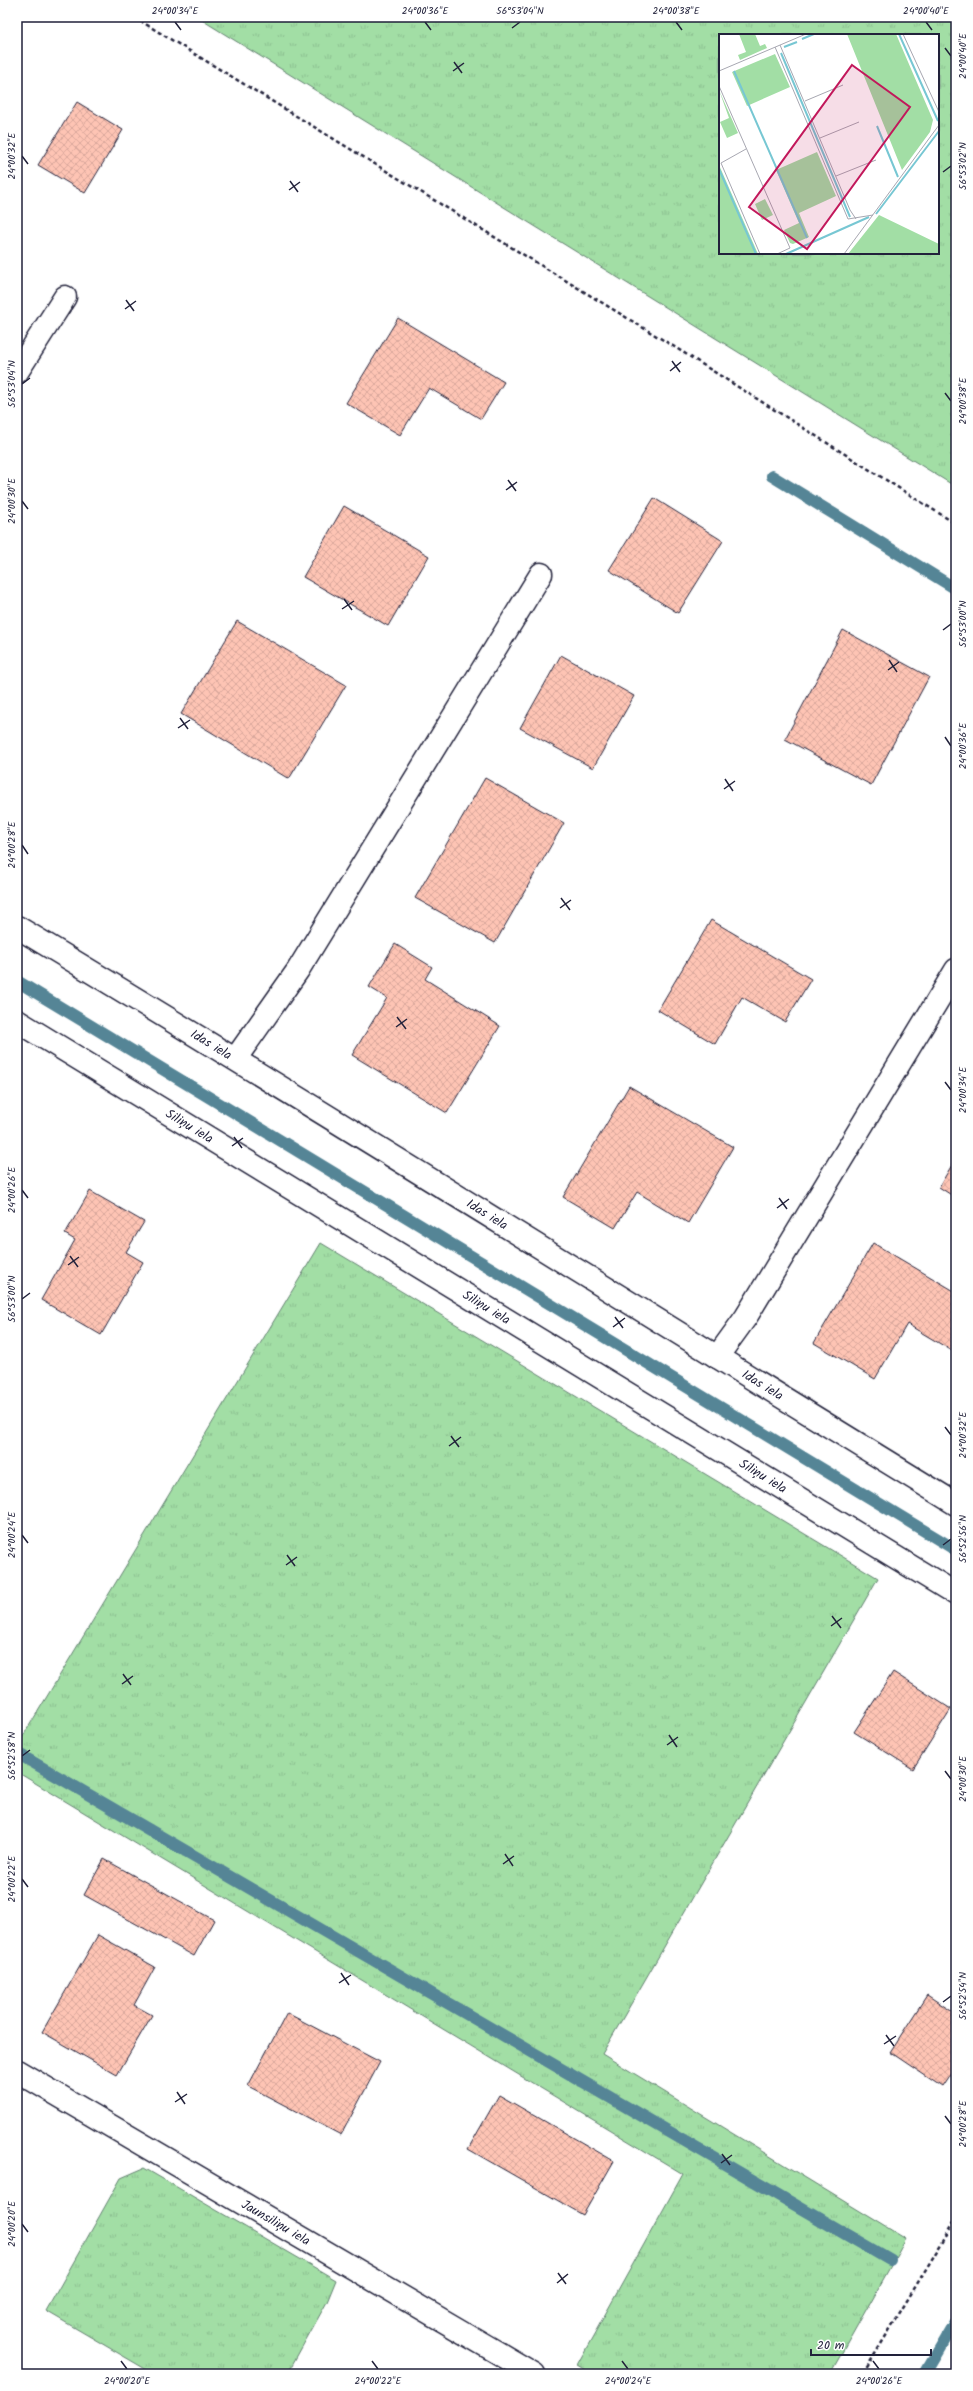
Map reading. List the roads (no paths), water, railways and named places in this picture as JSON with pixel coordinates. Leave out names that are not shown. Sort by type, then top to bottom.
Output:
[{"type":"street","points":[[17,372],[65,297]]},
{"type":"street","points":[[236,1058],[298,970],[541,574]]},
{"type":"street","name":"Idas iela","points":[[17,927],[236,1058],[956,1504]]},
{"type":"street","points":[[717,1357],[746,1317],[956,970]]},
{"type":"street","name":"Siliņu iela","points":[[17,1021],[956,1594]]},
{"type":"street","name":"Jaunsiliņu iela","points":[[17,2071],[534,2374]]},
{"type":"waterway","points":[[772,476],[956,589]]},
{"type":"waterway","points":[[17,981],[956,1550]]},
{"type":"waterway","points":[[17,1753],[890,2260]]},
{"type":"waterway","points":[[925,2374],[956,2321]]}]
